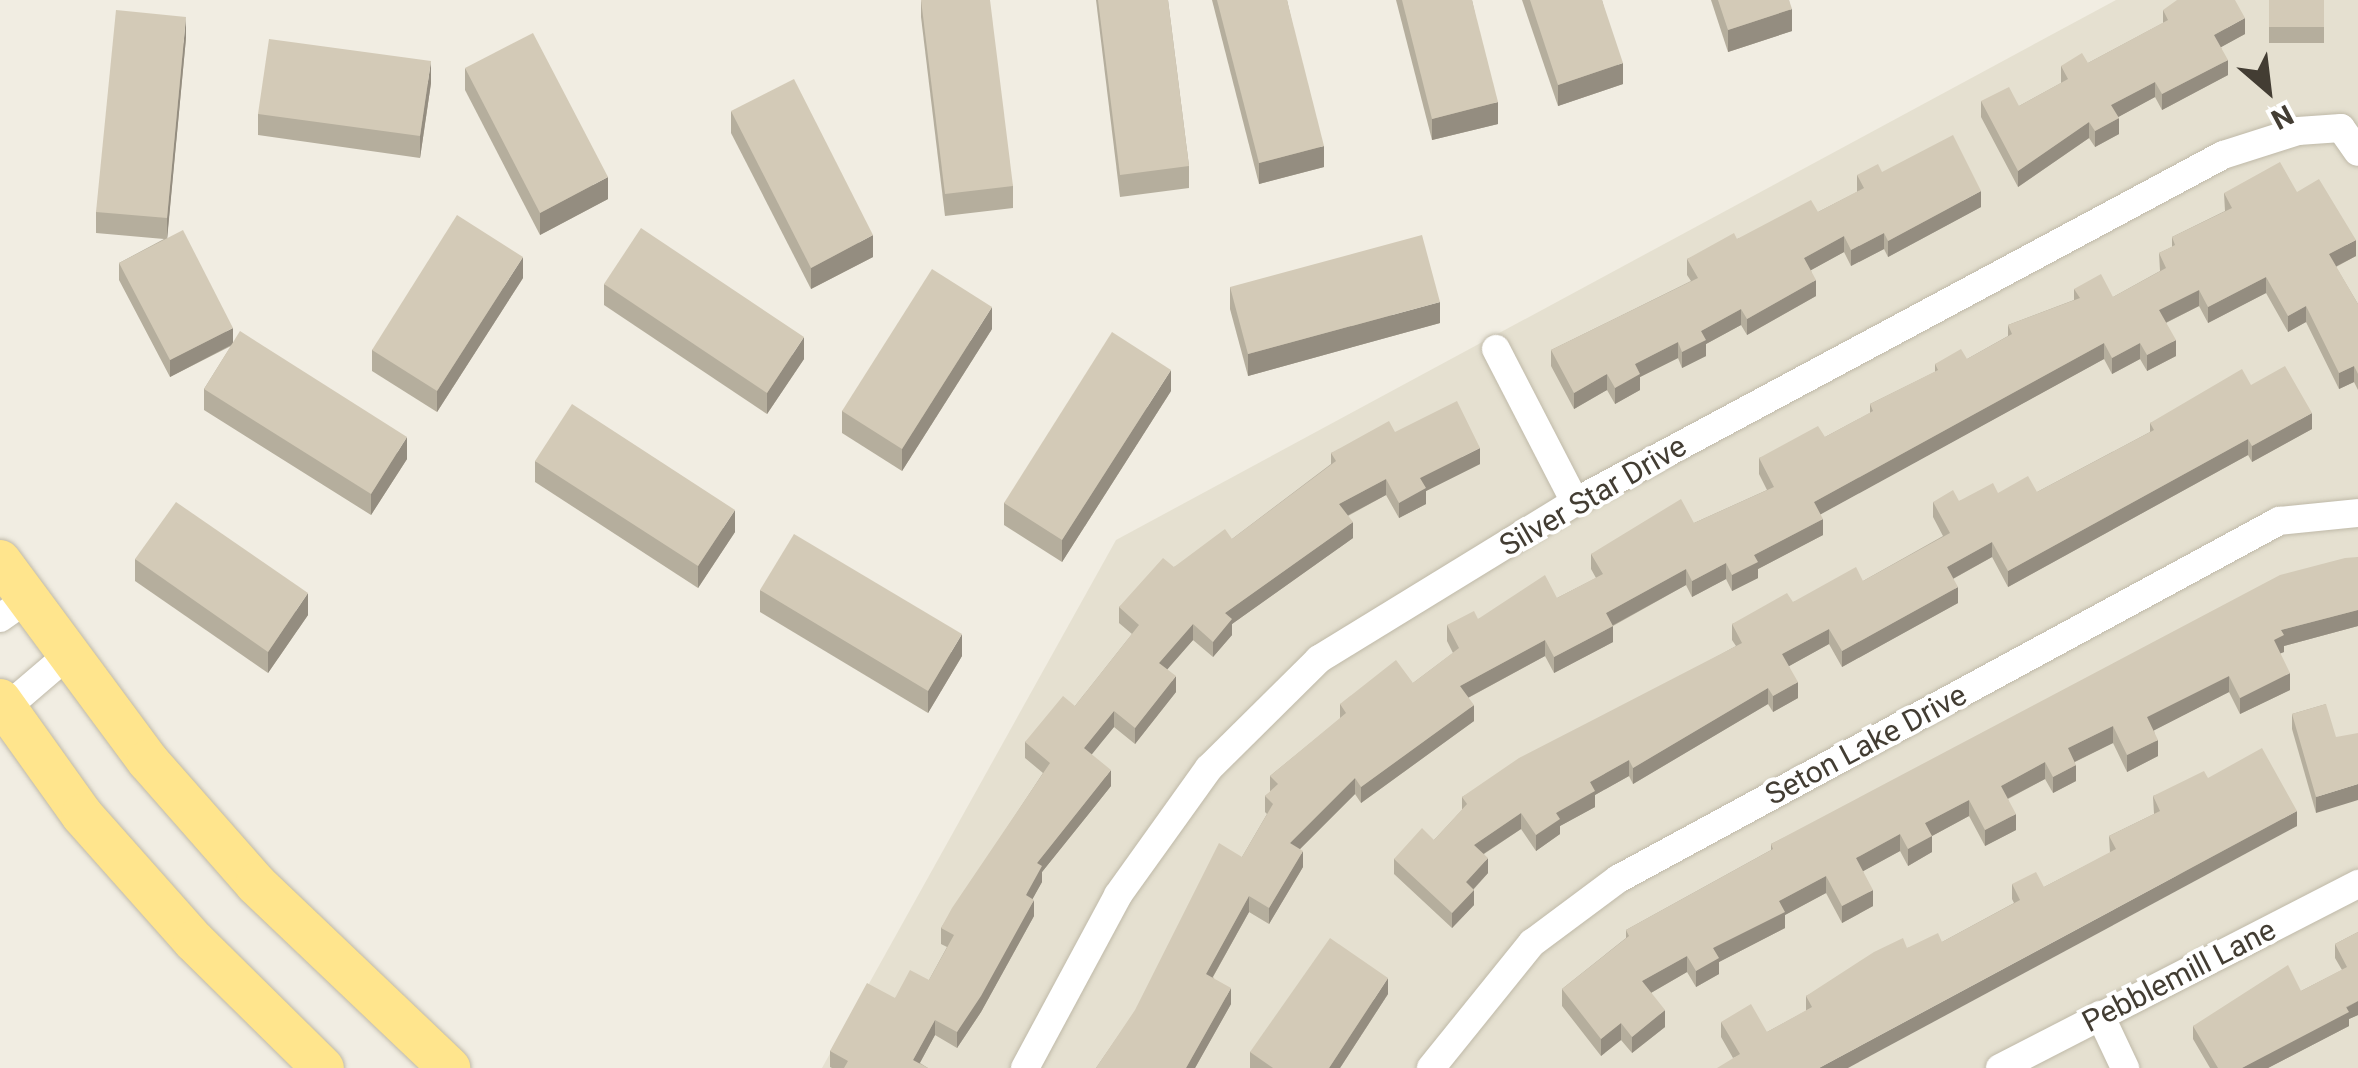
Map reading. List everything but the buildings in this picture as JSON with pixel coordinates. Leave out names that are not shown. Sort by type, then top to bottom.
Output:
[{"type":"main road","points":[[0,561],[14,608],[68,655],[148,761],[256,884],[449,1068]]},
{"type":"main road","points":[[2,707],[82,815],[156,899],[322,1068]]},
{"type":"street","name":"Silver Star Drive","points":[[1025,1068],[1118,895],[1209,768],[1319,659],[1576,502],[2223,155],[2298,131],[2341,128],[2358,152]]},
{"type":"street","points":[[1496,349],[1576,502]]},
{"type":"street","name":"Seton Lake Drive","points":[[1431,1068],[1532,943],[1618,879],[2278,522],[2358,513]]},
{"type":"street","points":[[2,707],[68,655]]},
{"type":"street","name":"Pebblemill Lane","points":[[2000,1068],[2358,884]]},
{"type":"street","points":[[2100,1015],[2125,1068]]},
{"type":"shaded area","points":[[2116,0],[2358,0],[2358,1068],[822,1068],[1116,540]]}]
